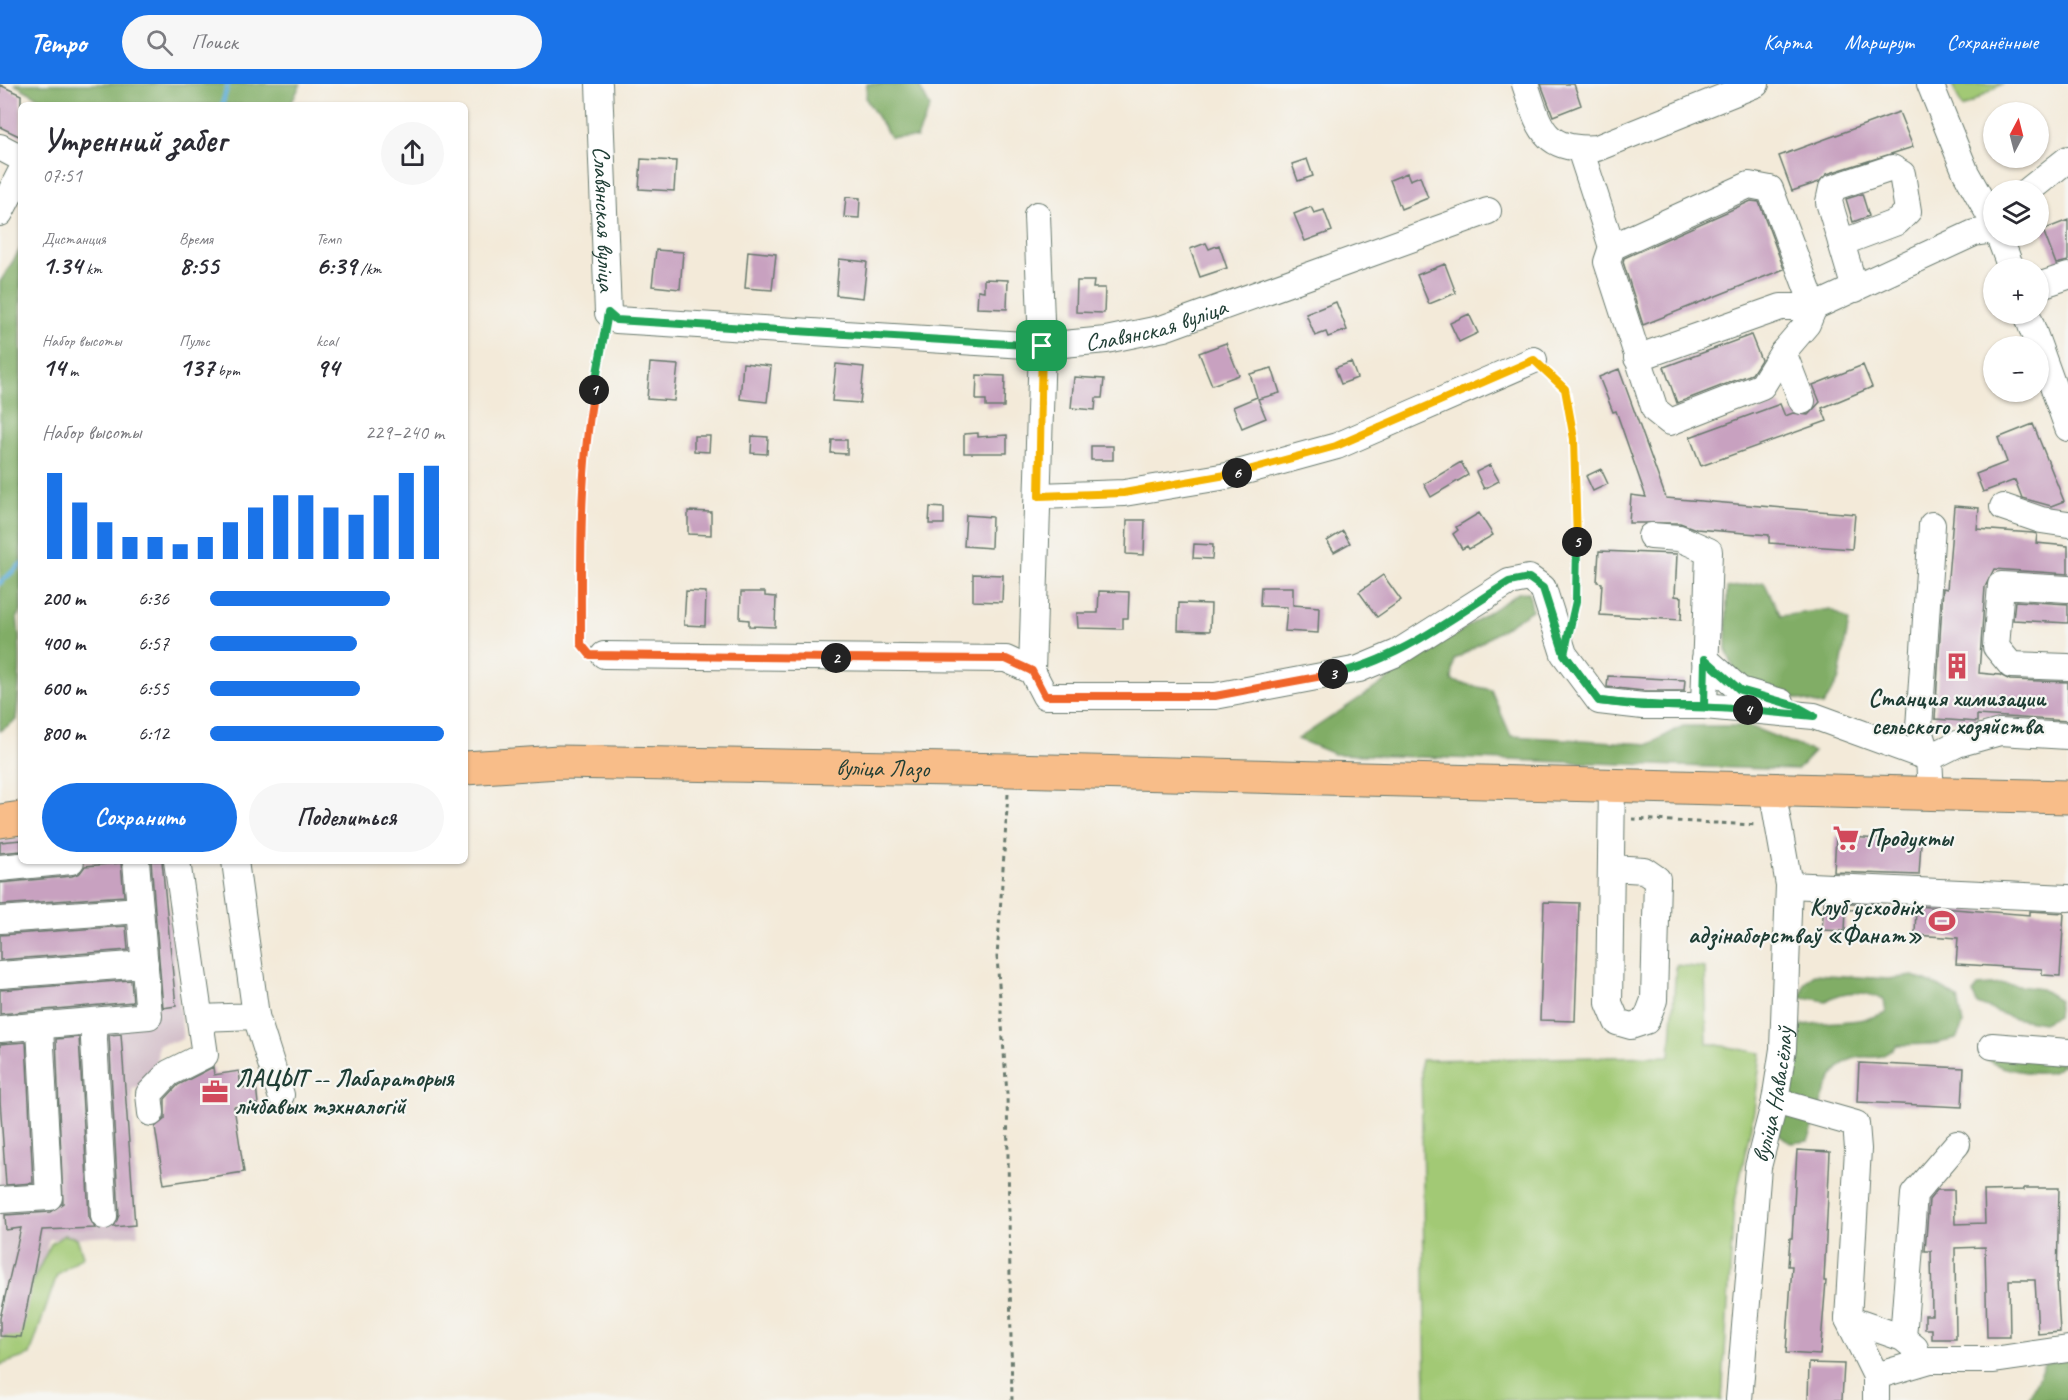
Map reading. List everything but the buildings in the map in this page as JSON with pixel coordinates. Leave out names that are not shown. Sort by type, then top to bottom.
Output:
[{"type":"main road","name":"вуліца Лазо","points":[[468,768],[559,762],[1010,770],[2068,797]]},
{"type":"main road","points":[[0,821],[18,818]]},
{"type":"street","name":"Славянская вуліца","points":[[598,84],[608,313],[616,320],[1042,346],[1106,340],[1164,328],[1488,211]]},
{"type":"street","points":[[1525,84],[1537,120],[1551,140],[1571,149],[1597,147],[1756,84]]},
{"type":"street","points":[[1930,84],[1966,173],[1983,203]]},
{"type":"street","points":[[0,147],[18,156]]},
{"type":"street","points":[[1580,149],[1612,247],[1606,262],[1637,358],[1655,410],[1670,422],[1762,386],[1783,352],[1807,324],[1814,307],[1770,189],[1749,185],[1612,247]]},
{"type":"street","points":[[2042,180],[2068,159]]},
{"type":"street","points":[[0,213],[18,178]]},
{"type":"street","points":[[1036,215],[1042,346],[1032,671],[1045,696],[1215,696],[1359,669],[1397,653],[1509,582],[1529,578],[1543,588],[1564,654],[1599,701],[1643,706],[1704,706],[1814,716]]},
{"type":"street","points":[[1637,358],[1781,307],[1814,307],[1974,233],[1983,232]]},
{"type":"street","points":[[1841,243],[1855,289]]},
{"type":"street","points":[[2049,282],[2068,276]]},
{"type":"street","points":[[2031,324],[2068,428]]},
{"type":"street","points":[[1783,352],[1802,401]]},
{"type":"street","points":[[1039,496],[1124,493],[1227,476],[1336,446],[1534,360]]},
{"type":"street","points":[[2004,507],[2041,520],[2068,524]]},
{"type":"street","points":[[1931,793],[1929,758],[1919,728],[1932,525]]},
{"type":"street","points":[[1651,536],[1678,538],[1709,551],[1704,706]]},
{"type":"street","points":[[2068,589],[2001,585],[1996,647],[2011,665],[2068,667]]},
{"type":"street","points":[[604,655],[1006,659],[1032,671]]},
{"type":"street","points":[[1705,659],[1740,690],[1796,706],[1814,716],[1929,758],[1957,744],[2000,732],[2068,736]]},
{"type":"street","points":[[1612,784],[1609,1003],[1617,1022],[1631,1026],[1646,1021],[1654,1000],[1657,879],[1644,870],[1612,868]]},
{"type":"street","name":"вуліца Навасёлаў","points":[[1739,1400],[1758,1167],[1775,1101],[1783,1048],[1789,885],[1772,789]]},
{"type":"street","points":[[0,868],[41,864]]},
{"type":"street","points":[[0,1029],[40,1028],[149,1016],[136,864]]},
{"type":"street","points":[[151,1113],[149,1094],[169,1073],[205,1055],[177,864]]},
{"type":"street","points":[[235,864],[256,1016],[281,1095]]},
{"type":"street","points":[[1789,885],[2068,898]]},
{"type":"street","points":[[0,920],[140,910]]},
{"type":"street","points":[[0,975],[145,964]]},
{"type":"street","points":[[200,1018],[256,1016]]},
{"type":"street","points":[[93,1022],[104,1216]]},
{"type":"street","points":[[0,1200],[49,1197],[40,1028]]},
{"type":"street","points":[[1992,1047],[2068,1052]]},
{"type":"street","points":[[1775,1101],[1856,1124],[1858,1149],[1848,1319],[1876,1388],[1930,1360],[1994,1360],[2068,1349]]},
{"type":"street","points":[[1903,1338],[1914,1194],[1958,1144]]},
{"type":"street","points":[[1848,1319],[1903,1338],[1930,1360]]},
{"type":"path","points":[[604,655],[590,655],[581,644],[581,558],[587,429],[608,313]]},
{"type":"path","points":[[1534,360],[1565,389],[1574,439],[1578,517],[1576,601],[1564,654]]},
{"type":"path","points":[[1010,770],[997,957],[1007,1094],[1012,1400]]},
{"type":"path","points":[[1612,819],[1778,825]]},
{"type":"shaded area","points":[[18,838],[18,864],[164,864],[183,1039],[158,1045],[155,1082],[132,1089],[138,1235],[49,1239],[24,1340],[0,1337],[0,840]]},
{"type":"green space","points":[[14,84],[301,84],[292,102],[47,102]]},
{"type":"green space","points":[[867,84],[918,84],[930,107],[917,138],[890,137],[866,99]]},
{"type":"green space","points":[[1952,84],[2002,84],[1962,108]]},
{"type":"green space","points":[[18,253],[18,694],[16,720],[0,731],[0,282]]},
{"type":"green space","points":[[1764,582],[1781,616],[1830,609],[1849,621],[1839,679],[1823,706],[1781,694],[1736,674],[1726,649],[1727,588]]},
{"type":"green space","points":[[1529,592],[1532,610],[1454,660],[1452,681],[1491,690],[1511,736],[1650,744],[1683,726],[1749,726],[1814,752],[1797,770],[1334,754],[1298,739],[1518,593]]},
{"type":"green space","points":[[1676,965],[1705,968],[1707,1043],[1761,1053],[1754,1111],[1734,1206],[1722,1400],[1426,1400],[1421,1060],[1670,1056]]},
{"type":"green space","points":[[1814,974],[1888,979],[1913,976],[1940,987],[1958,998],[1963,1025],[1956,1039],[1933,1044],[1897,1045],[1878,1057],[1857,1058],[1842,1065],[1829,1084],[1808,1141],[1791,1143],[1776,1132],[1789,1043],[1800,1026],[1854,1021],[1886,1012],[1884,1000],[1862,993],[1848,993],[1826,1001],[1801,997],[1804,984]]},
{"type":"green space","points":[[2004,984],[2041,989],[2059,1000],[2057,1016],[2043,1023],[2013,1018],[1977,1004],[1973,993],[1978,986]]},
{"type":"green space","points":[[1995,1052],[2064,1064],[2054,1071],[2045,1073],[2018,1071],[1999,1066],[1987,1059]]},
{"type":"green space","points":[[64,1235],[77,1238],[83,1256],[57,1275],[30,1355],[0,1365],[0,1340],[4,1339],[51,1244]]},
{"type":"green space","points":[[2068,1357],[2068,1400],[2028,1400],[2044,1364]]},
{"type":"waterway","points":[[223,102],[228,84]]},
{"type":"waterway","points":[[0,583],[18,567]]},
{"type":"place","name":"Станция химизации сельского хозяйства","points":[[1957,666]]},
{"type":"place","name":"Продукты","points":[[1846,838]]},
{"type":"place","name":"Клуб усходніх адзінаборстваў «Фанат»","points":[[1942,921]]},
{"type":"place","name":"ЛАЦЫТ -- Лабараторыя лічбавых тэхналогій","points":[[215,1092]]},
{"type":"route","points":[[1042,346],[616,320],[608,313],[587,429],[581,547],[581,644],[590,655],[1006,659],[1032,671],[1045,696],[1118,698],[1215,696],[1359,669],[1397,653],[1509,582],[1529,578],[1543,588],[1564,654],[1599,701],[1643,706],[1704,706],[1814,716],[1796,706],[1740,690],[1705,659],[1704,706],[1643,706],[1599,701],[1564,654],[1576,601],[1578,517],[1574,439],[1565,389],[1534,360],[1336,446],[1227,476],[1124,493],[1039,496],[1042,346]]}]
